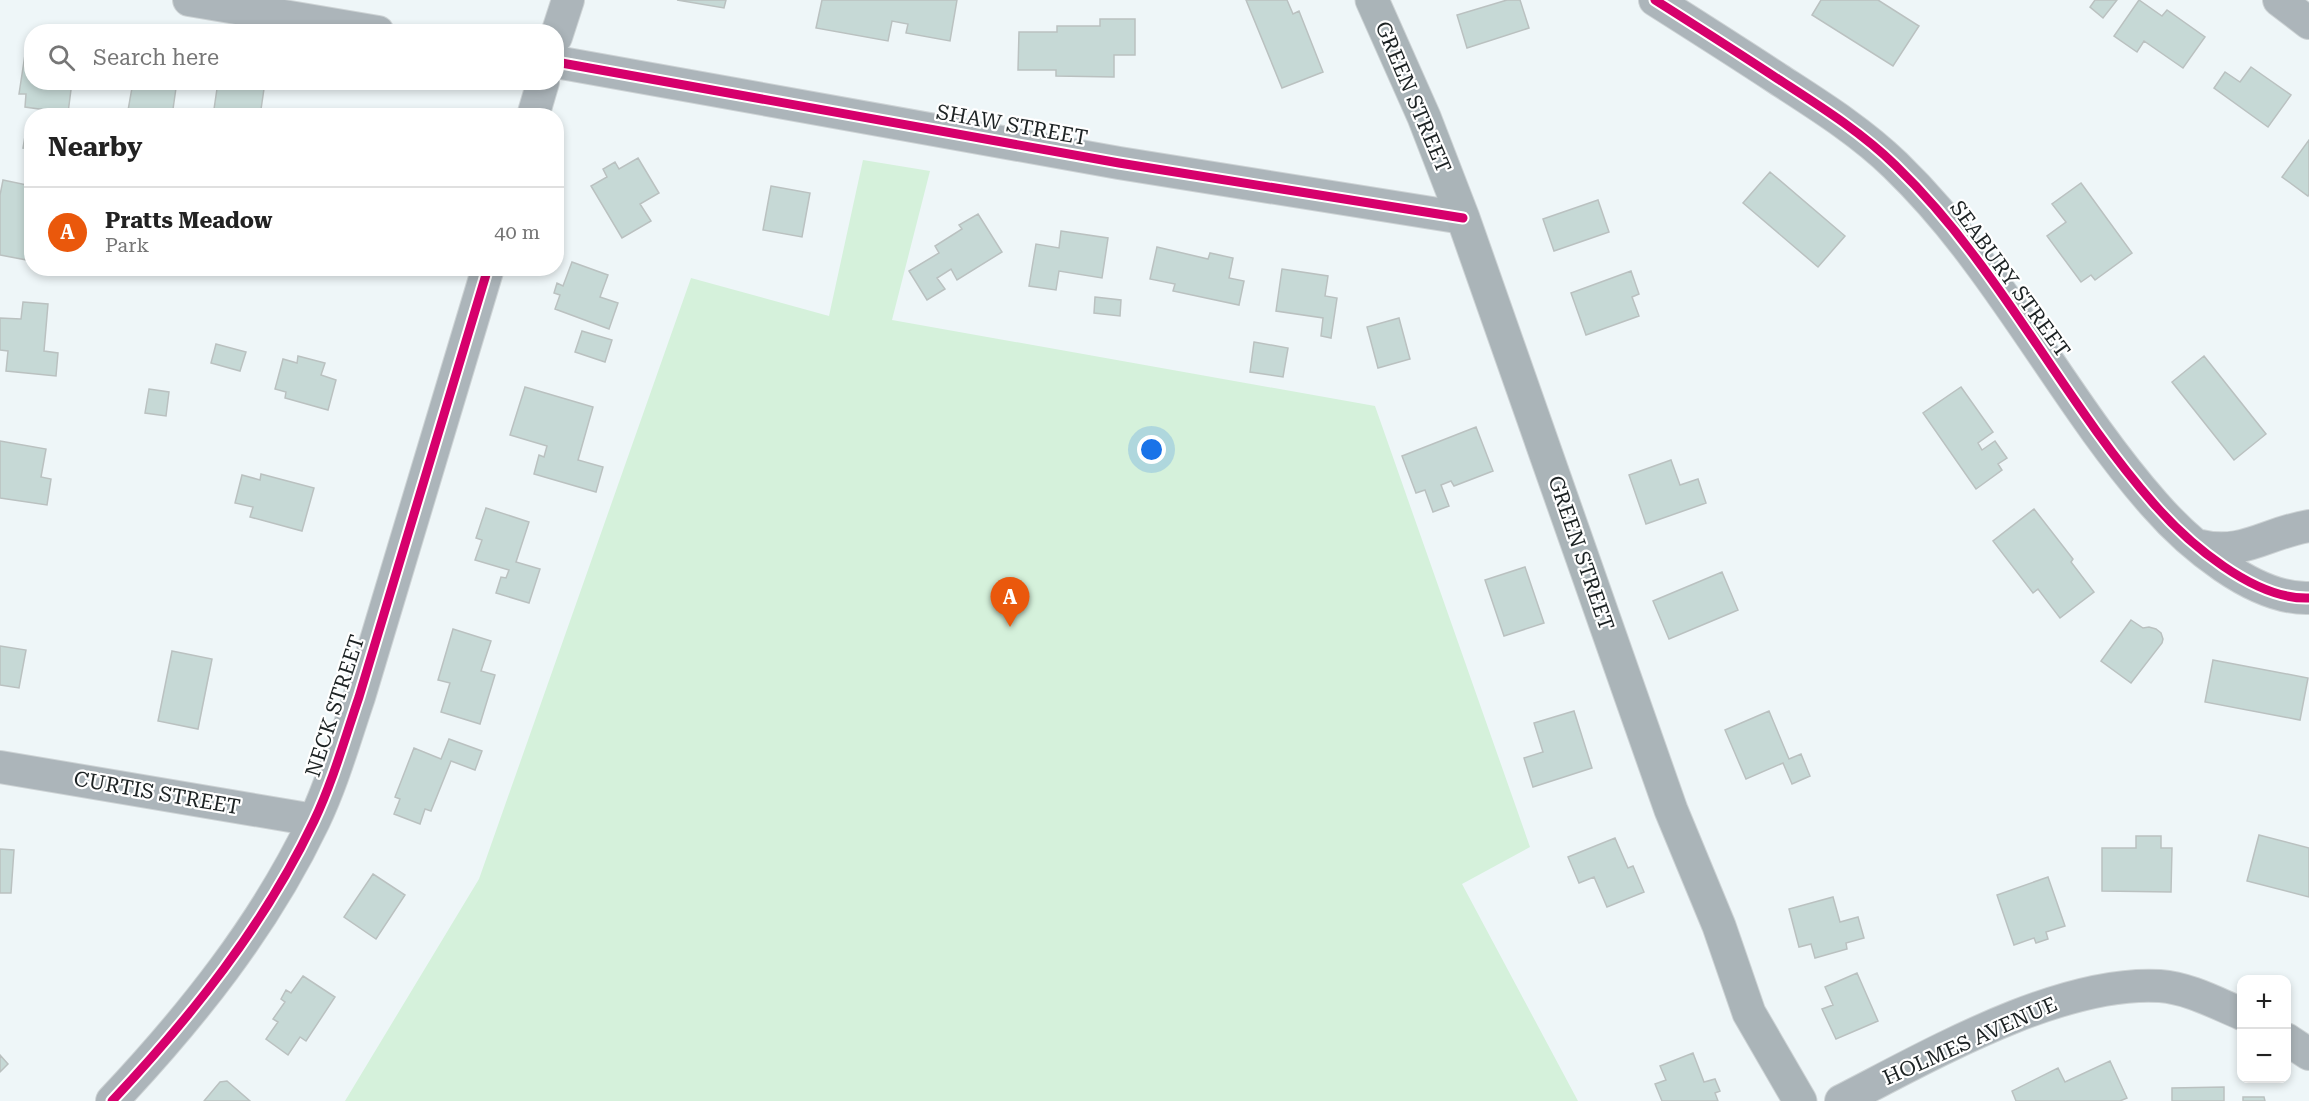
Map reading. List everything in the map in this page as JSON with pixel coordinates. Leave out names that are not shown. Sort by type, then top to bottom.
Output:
[{"type":"main road","name":"GREEN STREET","points":[[1372,0],[1424,117],[1463,218],[1671,810],[1719,926],[1749,1013],[1800,1101]]},
{"type":"street","points":[[189,0],[331,24]]},
{"type":"street","points":[[560,24],[568,0]]},
{"type":"street","name":"SEABURY STREET","points":[[1655,0],[1828,111],[1893,163],[1928,198],[1977,260],[2103,438],[2154,505],[2195,545],[2219,563],[2254,584],[2282,596],[2309,598]]},
{"type":"street","points":[[2279,0],[2309,23]]},
{"type":"street","name":"SHAW STREET","points":[[564,63],[1119,163],[1463,218]]},
{"type":"street","points":[[535,108],[541,90]]},
{"type":"street","name":"NECK STREET","points":[[112,1101],[151,1059],[219,975],[271,903],[314,820],[338,762],[359,697],[486,276]]},
{"type":"street","points":[[2195,545],[2213,549],[2235,549],[2297,527],[2309,526]]},
{"type":"street","name":"CURTIS STREET","points":[[0,766],[314,820]]},
{"type":"street","name":"HOLMES AVENUE","points":[[1840,1101],[1940,1050],[2075,995],[2121,986],[2162,986],[2197,995],[2237,1012]]},
{"type":"street","points":[[2291,1042],[2309,1054]]},
{"type":"green space","points":[[863,160],[930,171],[892,320],[1375,406],[1530,847],[1462,884],[1578,1101],[345,1101],[479,879],[691,278],[829,316]]},
{"type":"building","points":[[677,0],[726,0],[724,8]]},
{"type":"building","points":[[822,0],[957,0],[950,41],[906,33],[908,24],[892,21],[888,41],[816,28]]},
{"type":"building","points":[[1246,0],[1287,0],[1293,14],[1299,11],[1323,72],[1282,88]]},
{"type":"building","points":[[1507,0],[1520,0],[1529,28],[1467,48],[1457,15]]},
{"type":"building","points":[[1821,0],[1878,0],[1919,26],[1893,66],[1812,15]]},
{"type":"building","points":[[2095,0],[2117,0],[2103,18],[2090,7]]},
{"type":"building","points":[[2139,0],[2162,16],[2167,10],[2205,37],[2183,68],[2144,41],[2137,52],[2114,36]]},
{"type":"building","points":[[1100,19],[1135,19],[1135,55],[1114,55],[1114,77],[1056,76],[1056,70],[1018,70],[1019,32],[1057,32],[1057,26],[1100,26]]},
{"type":"building","points":[[24,61],[24,90],[71,90],[69,108],[25,107],[26,94],[19,94]]},
{"type":"building","points":[[2251,67],[2291,95],[2268,127],[2214,88],[2225,72],[2240,82]]},
{"type":"building","points":[[132,90],[176,90],[173,108],[128,108]]},
{"type":"building","points":[[217,90],[264,90],[261,108],[214,108]]},
{"type":"building","points":[[2309,140],[2309,194],[2308,196],[2282,177]]},
{"type":"building","points":[[638,158],[659,193],[640,204],[651,221],[622,238],[591,186],[607,177],[603,169],[615,162],[619,169]]},
{"type":"building","points":[[1770,172],[1845,236],[1818,267],[1743,203]]},
{"type":"building","points":[[3,180],[24,184],[24,260],[0,255],[0,195]]},
{"type":"building","points":[[2081,183],[2132,253],[2095,280],[2091,275],[2081,282],[2047,236],[2066,222],[2052,204]]},
{"type":"building","points":[[771,186],[810,193],[802,237],[763,230]]},
{"type":"building","points":[[1598,200],[1609,232],[1554,251],[1543,219]]},
{"type":"building","points":[[978,214],[1002,252],[957,280],[951,269],[937,278],[945,289],[927,300],[909,271],[939,253],[935,246],[962,229],[959,225]]},
{"type":"building","points":[[1061,231],[1108,238],[1102,278],[1059,271],[1056,290],[1029,286],[1036,244],[1059,248]]},
{"type":"building","points":[[1157,247],[1208,259],[1210,253],[1233,258],[1229,278],[1244,281],[1239,305],[1173,291],[1175,284],[1150,279]]},
{"type":"building","points":[[572,262],[608,275],[600,297],[618,303],[609,329],[555,309],[560,295],[554,293],[557,283],[563,286]]},
{"type":"building","points":[[1282,269],[1328,276],[1325,296],[1337,298],[1331,338],[1321,336],[1323,318],[1276,311]]},
{"type":"building","points":[[1631,271],[1639,294],[1632,297],[1639,316],[1586,335],[1571,293]]},
{"type":"building","points":[[1095,297],[1121,300],[1120,316],[1094,313]]},
{"type":"building","points":[[23,302],[48,304],[44,351],[58,353],[56,376],[6,371],[8,351],[0,350],[0,318],[21,319]]},
{"type":"building","points":[[1399,318],[1410,359],[1378,368],[1367,327]]},
{"type":"building","points":[[582,331],[612,340],[605,362],[575,352]]},
{"type":"building","points":[[1254,342],[1288,348],[1283,377],[1250,372]]},
{"type":"building","points":[[216,344],[246,352],[240,371],[211,363]]},
{"type":"building","points":[[298,356],[325,363],[321,375],[336,380],[328,410],[285,398],[286,392],[275,389],[283,359],[297,363]]},
{"type":"building","points":[[2204,356],[2266,434],[2234,460],[2172,382]]},
{"type":"building","points":[[525,387],[593,407],[578,460],[603,467],[596,492],[534,474],[539,455],[544,457],[547,446],[510,435]]},
{"type":"building","points":[[1961,387],[1993,432],[1978,443],[1982,450],[1995,441],[2007,458],[1998,464],[2002,470],[1976,489],[1923,413]]},
{"type":"building","points":[[149,389],[169,392],[166,416],[145,413]]},
{"type":"building","points":[[1476,427],[1493,471],[1454,486],[1451,481],[1441,485],[1449,506],[1433,512],[1425,490],[1416,493],[1402,456]]},
{"type":"building","points":[[0,441],[46,449],[41,477],[51,479],[47,505],[0,498]]},
{"type":"building","points":[[1671,460],[1680,485],[1698,479],[1706,503],[1646,524],[1629,475]]},
{"type":"building","points":[[261,474],[314,488],[302,531],[250,517],[253,507],[235,503],[242,475],[260,480]]},
{"type":"building","points":[[486,508],[529,522],[516,562],[540,569],[529,603],[496,593],[501,577],[506,578],[509,570],[475,560],[482,540],[476,538]]},
{"type":"building","points":[[2034,509],[2073,559],[2071,562],[2094,592],[2060,618],[2038,589],[2033,593],[1993,541]]},
{"type":"building","points":[[1525,567],[1544,623],[1504,636],[1485,580]]},
{"type":"building","points":[[1722,572],[1738,610],[1669,639],[1653,601]]},
{"type":"building","points":[[2131,620],[2143,628],[2156,629],[2161,633],[2163,639],[2131,683],[2101,661]]},
{"type":"building","points":[[453,629],[491,641],[481,671],[495,675],[480,724],[441,712],[450,683],[438,680]]},
{"type":"building","points":[[0,646],[26,650],[19,688],[0,685]]},
{"type":"building","points":[[172,651],[212,659],[198,729],[158,721]]},
{"type":"building","points":[[2213,660],[2308,678],[2300,720],[2205,702]]},
{"type":"building","points":[[1574,711],[1592,768],[1533,787],[1524,758],[1543,752],[1534,723]]},
{"type":"building","points":[[1769,711],[1789,759],[1801,754],[1810,776],[1792,784],[1783,763],[1746,779],[1725,730]]},
{"type":"building","points":[[449,739],[482,751],[475,770],[451,761],[431,811],[425,809],[420,824],[394,814],[400,799],[395,797],[414,748],[441,759]]},
{"type":"building","points":[[2259,835],[2309,848],[2309,897],[2247,881]]},
{"type":"building","points":[[2136,836],[2161,836],[2161,848],[2172,848],[2171,892],[2102,891],[2102,848],[2136,848]]},
{"type":"building","points":[[1615,838],[1628,868],[1633,866],[1644,892],[1607,907],[1594,877],[1579,883],[1568,857]]},
{"type":"building","points":[[0,849],[14,850],[11,893],[0,893]]},
{"type":"building","points":[[373,874],[405,895],[376,939],[344,917]]},
{"type":"building","points":[[2048,877],[2065,926],[2046,932],[2048,939],[2036,943],[2034,938],[2014,945],[1997,895]]},
{"type":"building","points":[[1833,897],[1840,922],[1858,917],[1864,938],[1846,943],[1847,949],[1815,958],[1811,944],[1799,947],[1789,909]]},
{"type":"building","points":[[1857,973],[1878,1021],[1836,1039],[1822,1009],[1833,1005],[1825,987]]},
{"type":"building","points":[[303,976],[335,997],[306,1041],[300,1037],[288,1055],[266,1039],[278,1022],[273,1019],[285,1002],[281,999],[286,990],[291,993]]},
{"type":"building","points":[[1693,1053],[1704,1082],[1715,1079],[1720,1091],[1715,1093],[1718,1101],[1662,1101],[1655,1084],[1666,1080],[1660,1066]]},
{"type":"building","points":[[0,1055],[8,1064],[0,1072]]},
{"type":"building","points":[[2110,1061],[2127,1098],[2120,1101],[2016,1101],[2012,1091],[2058,1068],[2065,1082]]},
{"type":"building","points":[[227,1081],[250,1101],[204,1101],[220,1082]]},
{"type":"building","points":[[2224,1087],[2224,1101],[2172,1101],[2172,1088]]},
{"type":"building","points":[[2243,1097],[2264,1097],[2265,1101],[2243,1101]]},
{"type":"cycle path","points":[[1655,0],[1823,109],[1882,153],[1917,187],[1959,236],[2000,291],[2107,446],[2168,519],[2203,551],[2245,579],[2266,590],[2288,596],[2309,598]]},
{"type":"cycle path","points":[[564,63],[1119,163],[1463,218]]},
{"type":"cycle path","points":[[112,1101],[170,1037],[249,934],[294,860],[321,806],[359,697],[486,276]]},
{"type":"place","name":"Pratts Meadow","points":[[1010,627]]}]
